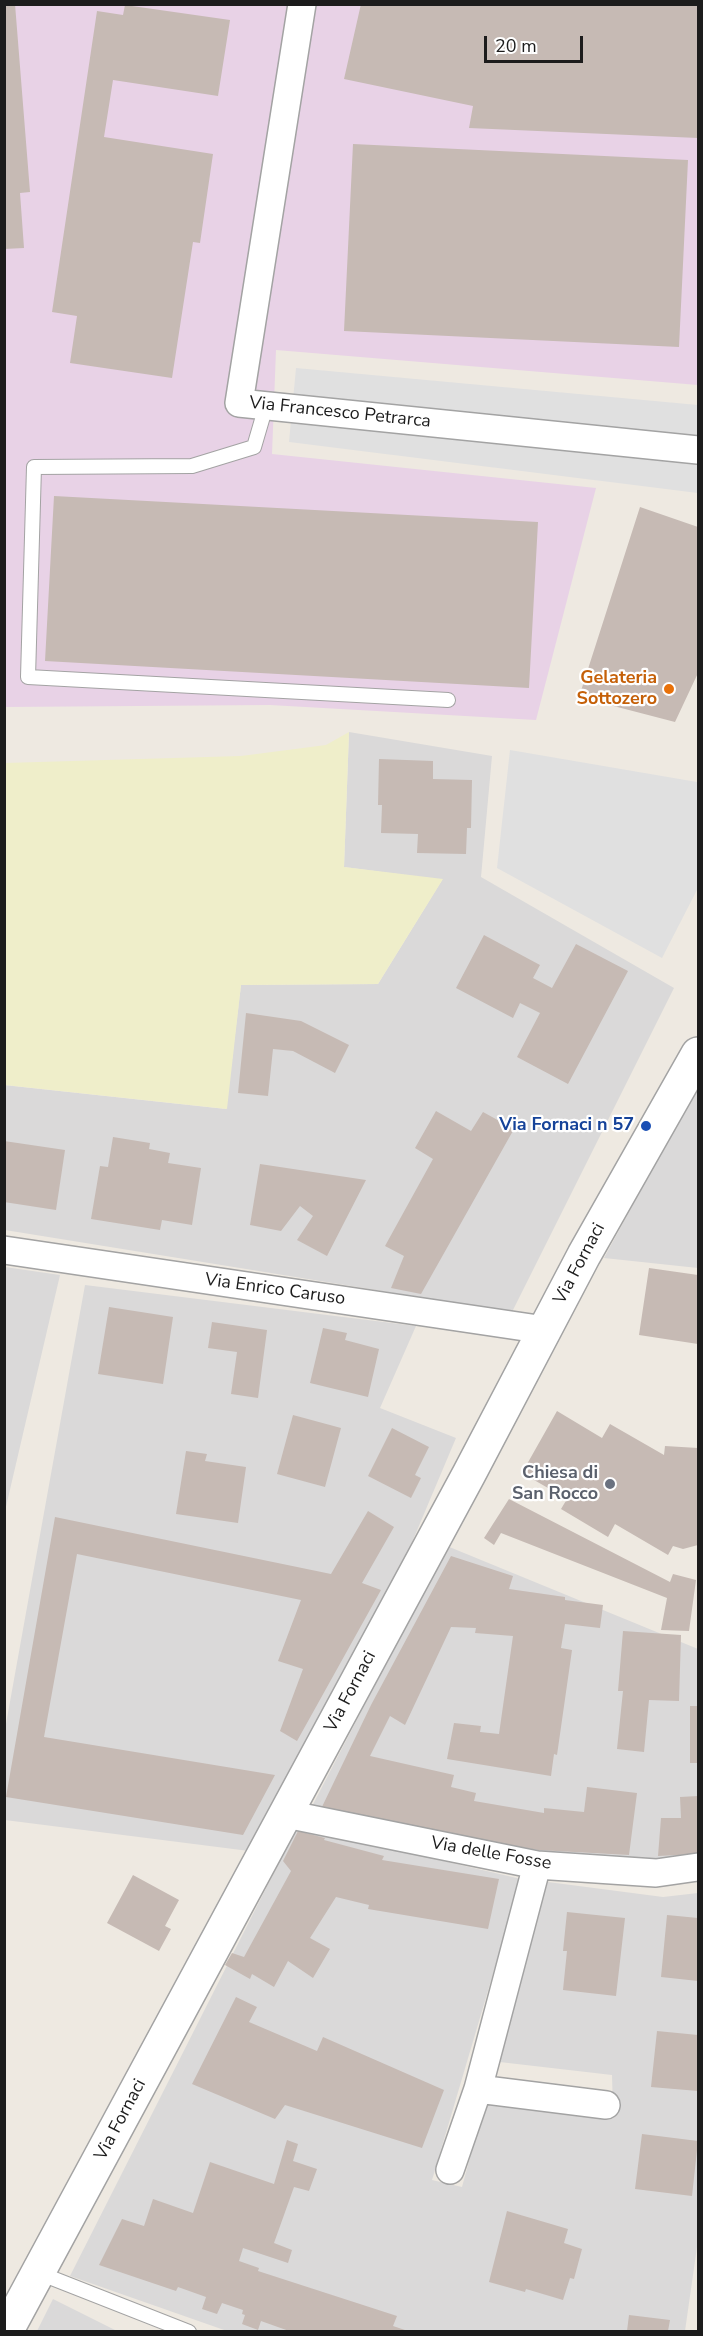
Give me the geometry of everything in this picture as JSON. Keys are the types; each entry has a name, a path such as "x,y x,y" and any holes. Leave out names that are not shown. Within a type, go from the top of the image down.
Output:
{"street":[{"name":"Via Francesco Petrarca","path":"302,4 239,403 699,450"},
{"name":"Via Fornaci","path":"6,2331 470,1474 584,1255 699,1054"},
{"name":"Via Enrico Caruso","path":"4,1250 545,1330"},
{"name":"Via delle Fosse","path":"286,1814 537,1865 656,1873 699,1867"},
{"path":"450,2170 478,2089 537,1865"},
{"path":"478,2089 606,2105"}],"lane":[{"path":"266,406 254,447 192,466 34,467 27,677 448,700"},
{"path":"39,2273 189,2331"}],"shaded area":[{"path":"4,5 698,5 698,385 276,350 272,454 596,488 536,720 270,705 5,707"},
{"path":"296,368 698,405 698,493 289,442"},
{"path":"349,732 492,756 481,877 674,988 512,1312 5,1230 4,1085 226,1109 241,985 378,984 442,880 344,867"},
{"path":"510,750 697,782 698,780 698,888 662,958 497,868"},
{"path":"698,1085 698,1268 604,1258"},
{"path":"4,1267 60,1275 5,1511"},
{"path":"85,1285 416,1326 380,1408 456,1438 391,1592 249,1851 5,1820 4,1735"},
{"path":"447,1546 698,1649 698,1862 530,1854 308,1814"},
{"path":"297,1827 521,1879 432,2180 462,2187 487,2095 613,2111 612,2075 491,2061 548,1882 663,1897 698,1893 698,2240 685,2331 227,2331 70,2276"},
{"path":"53,2299 117,2331 37,2331"}],"green space":[{"path":"349,732 344,867 443,879 378,984 241,985 227,1109 5,1085 5,763 241,756 326,745"}],"building":[{"path":"4,4 15,4 30,192 20,193 24,248 4,249"},
{"path":"361,4 698,4 698,138 469,128 473,106 344,79"},
{"path":"125,5 230,20 218,96 113,80 104,137 213,154 200,243 193,242 172,378 70,363 77,316 52,312 97,11 123,15"},
{"path":"353,144 688,160 679,347 344,331"},
{"path":"54,496 538,522 529,688 45,661"},
{"path":"640,507 698,527 698,673 675,722 579,697"},
{"path":"379,759 433,761 433,779 472,780 471,828 467,828 466,854 417,853 418,834 381,833 382,805 378,805"},
{"path":"484,935 540,965 533,978 552,988 576,944 628,971 568,1084 517,1057 540,1013 520,1003 513,1018 456,988"},
{"path":"246,1013 301,1021 349,1045 335,1073 293,1051 273,1049 268,1096 238,1093"},
{"path":"436,1111 471,1131 483,1112 514,1129 421,1294 391,1288 404,1256 385,1246 433,1159 415,1148"},
{"path":"113,1137 150,1143 149,1149 170,1153 168,1163 201,1168 192,1225 162,1220 160,1230 91,1219 100,1166 108,1167"},
{"path":"4,1141 65,1150 56,1210 4,1202"},
{"path":"260,1164 366,1180 327,1256 297,1240 313,1216 300,1206 281,1231 250,1225"},
{"path":"649,1268 698,1275 698,1344 639,1335"},
{"path":"109,1307 173,1317 163,1384 98,1374"},
{"path":"212,1322 267,1330 258,1398 231,1394 237,1352 208,1348"},
{"path":"323,1328 347,1333 345,1340 379,1349 368,1397 310,1383"},
{"name":"Chiesa di San Rocco","path":"557,1411 602,1438 610,1424 664,1455 665,1446 698,1448 698,1545 683,1549 673,1546 668,1555 615,1524 608,1537 561,1509 567,1499 522,1473"},
{"path":"293,1415 341,1428 325,1487 277,1474"},
{"path":"392,1428 429,1447 415,1475 421,1478 411,1498 368,1476"},
{"path":"186,1451 207,1454 205,1461 246,1467 238,1523 176,1514"},
{"path":"509,1499 670,1582 673,1574 696,1580 689,1631 661,1630 667,1598 501,1533 494,1545 484,1538"},
{"path":"368,1511 394,1527 362,1583 381,1590 297,1741 280,1731 303,1669 278,1661 301,1600 77,1554 44,1737 275,1775 243,1835 6,1797 55,1517 331,1574"},
{"path":"451,1556 513,1576 509,1589 603,1605 600,1628 565,1624 561,1648 572,1650 557,1755 554,1754 551,1776 447,1759 454,1723 481,1726 480,1732 499,1734 513,1636 475,1633 476,1628 451,1627 405,1725 390,1716 370,1756 454,1775 451,1787 476,1793 474,1801 544,1813 544,1808 584,1812 587,1787 637,1793 629,1855 538,1850 320,1811 371,1705"},
{"path":"623,1631 681,1635 679,1701 649,1700 644,1752 617,1749 623,1691 618,1691"},
{"path":"690,1706 698,1706 698,1763 690,1763"},
{"path":"698,1796 698,1854 658,1856 661,1818 681,1818 680,1797"},
{"path":"298,1831 384,1856 382,1860 499,1879 488,1929 368,1909 369,1905 336,1897 310,1938 330,1949 313,1978 288,1961 274,1987 252,1974 250,1979 225,1965 232,1953 244,1957 291,1871 283,1861"},
{"path":"133,1875 179,1900 165,1926 171,1929 159,1951 107,1923"},
{"path":"567,1912 625,1918 616,1996 563,1990 567,1951 563,1951"},
{"path":"667,1915 698,1918 698,1981 661,1977"},
{"path":"236,1997 257,2007 249,2022 317,2051 323,2037 444,2090 422,2148 285,2105 275,2119 192,2084"},
{"path":"657,2031 698,2035 698,2091 651,2087"},
{"path":"642,2134 698,2141 692,2196 635,2189"},
{"path":"287,2140 298,2144 293,2161 317,2169 309,2191 294,2187 274,2243 292,2250 288,2263 243,2248 239,2261 259,2268 258,2271 397,2316 393,2326 408,2331 289,2331 261,2321 258,2330 242,2324 245,2315 242,2314 243,2310 222,2303 217,2314 202,2309 206,2297 178,2287 176,2291 99,2265 122,2219 144,2226 153,2199 193,2213 210,2162 274,2184"},
{"path":"507,2211 568,2229 564,2243 582,2249 574,2279 570,2278 563,2300 526,2289 525,2292 489,2282"},
{"path":"629,2315 670,2320 668,2331 627,2331"}],"place":[{"name":"Gelateria Sottozero","path":"669,689"},
{"name":"Via Fornaci n 57","path":"646,1126"},
{"name":"Chiesa di San Rocco","path":"610,1484"}]}
